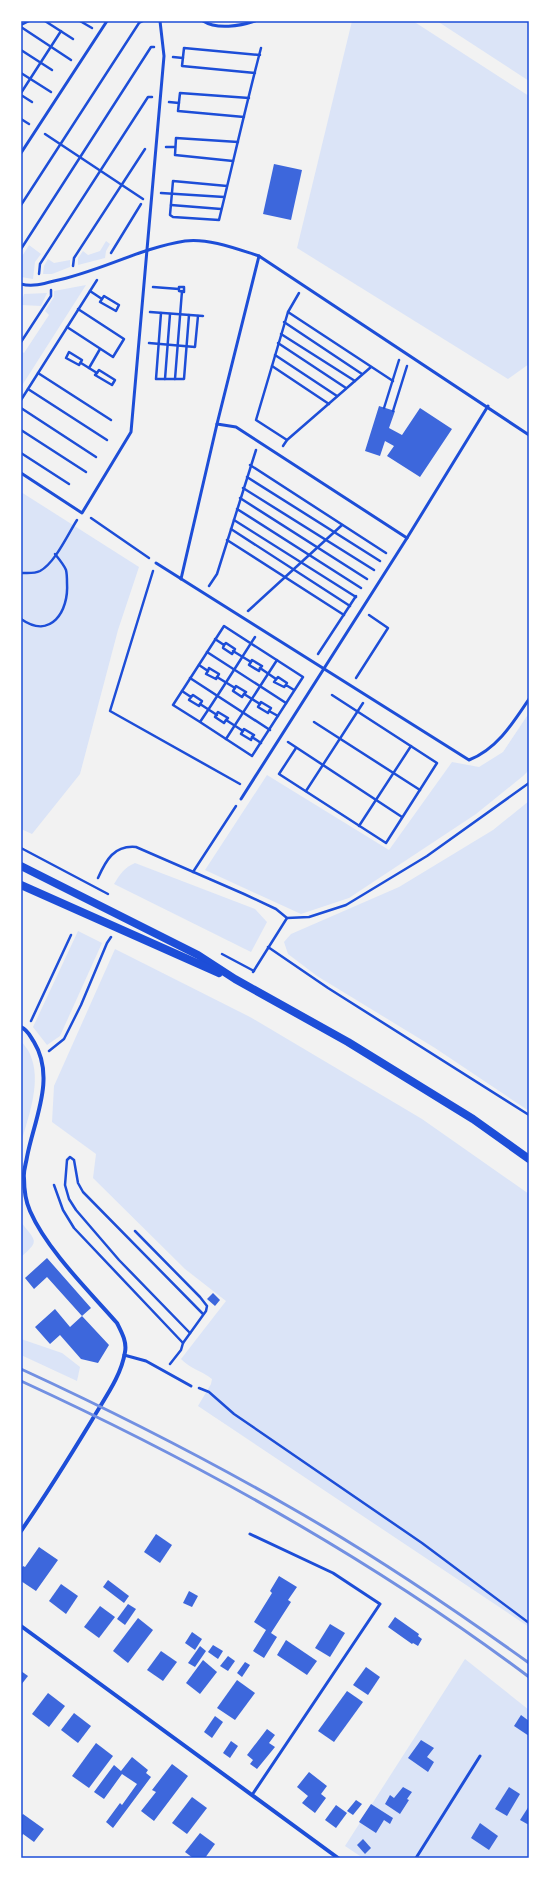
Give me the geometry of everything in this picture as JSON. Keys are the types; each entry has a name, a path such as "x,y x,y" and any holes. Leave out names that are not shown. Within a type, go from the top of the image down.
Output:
{"main road":[{"path":"21,866 198,955 235,979 348,1042 472,1119 529,1159"},
{"path":"21,885 106,921 198,965 235,979"}],"street":[{"path":"21,1027 27,1030 42,1058 44,1086 30,1138 23,1177 29,1210 44,1238 117,1324 124,1337 123,1363 112,1386 56,1479 21,1531"},
{"path":"21,1626 338,1858"}],"lane":[{"path":"21,153 107,21"},
{"path":"21,473 82,513 131,432 143,312 161,96 164,47 160,21"},
{"path":"203,21 223,26 239,25 255,21"},
{"path":"21,284 38,285 73,277 148,250 186,241 221,244 259,256 488,406 529,435"},
{"path":"181,579 217,424 259,256"},
{"path":"240,799 362,610 488,406"},
{"path":"217,424 236,427 407,538"},
{"path":"156,562 204,594 469,760 481,756 509,730 529,699"},
{"path":"124,1355 146,1361 165,1370 191,1386"},
{"path":"250,1534 333,1573 380,1604 252,1795"},
{"path":"416,1858 480,1756"}],"path":[{"path":"29,21 21,26 78,65"},
{"path":"45,21 73,39"},
{"path":"21,205 139,23 142,21"},
{"path":"32,102 21,94 61,31"},
{"path":"21,249 79,156 151,47 164,47"},
{"path":"255,73 182,66 184,48 260,55"},
{"path":"227,186 173,181 170,215 173,217 219,220 261,48"},
{"path":"21,50 52,70"},
{"path":"21,73 58,96"},
{"path":"244,117 178,111 180,93 249,98"},
{"path":"38,285 40,264 100,170 148,97 161,96"},
{"path":"21,119 37,128 151,204"},
{"path":"234,160 175,155 176,138 238,142"},
{"path":"73,277 74,258 147,146 156,143"},
{"path":"152,192 224,198"},
{"path":"112,263 111,251 144,199"},
{"path":"171,205 221,209"},
{"path":"21,400 97,280 93,270"},
{"path":"21,342 51,296 51,282"},
{"path":"145,286 180,290 180,315 175,379"},
{"path":"287,440 256,420 284,322 288,312 304,286"},
{"path":"90,291 102,299"},
{"path":"104,296 120,305 116,311 100,302 102,299 104,296"},
{"path":"67,327 113,357 124,339 78,309"},
{"path":"143,312 203,316"},
{"path":"288,312 393,381"},
{"path":"161,313 156,379 184,379 189,315"},
{"path":"165,379 170,314"},
{"path":"140,342 195,347 198,316"},
{"path":"284,322 363,374"},
{"path":"281,334 355,381"},
{"path":"278,343 346,388"},
{"path":"88,368 100,349"},
{"path":"81,363 79,365 66,358 69,352 82,360 81,363 97,373 96,375 112,385 115,380 99,370 97,373"},
{"path":"384,408 399,358 405,352"},
{"path":"275,355 337,396"},
{"path":"393,411 407,364 412,357"},
{"path":"272,366 329,404"},
{"path":"278,454 287,440 371,367"},
{"path":"38,373 111,420"},
{"path":"28,389 107,440"},
{"path":"21,408 96,457"},
{"path":"21,430 86,472"},
{"path":"204,594 217,574 254,452 260,443"},
{"path":"21,453 69,484"},
{"path":"250,465 394,559"},
{"path":"247,477 380,561"},
{"path":"243,488 374,570"},
{"path":"240,498 368,579"},
{"path":"237,509 361,588"},
{"path":"21,573 34,573 41,570 56,554 82,513 141,552"},
{"path":"234,520 356,597"},
{"path":"241,617 342,525"},
{"path":"231,529 350,606"},
{"path":"227,540 344,615"},
{"path":"312,662 385,553"},
{"path":"21,619 35,626 44,627 52,624 65,605 68,592 66,571 56,554"},
{"path":"156,562 110,711 247,788"},
{"path":"351,686 388,628 362,610"},
{"path":"224,626 251,643 303,677 252,756 173,705 224,626"},
{"path":"200,722 260,629"},
{"path":"215,640 224,645 226,643 235,649 233,651 242,657 251,662 252,660 262,666 260,668 276,679"},
{"path":"224,645 223,648 232,654 233,651"},
{"path":"207,652 286,703"},
{"path":"226,739 277,660"},
{"path":"251,662 249,665 258,671 260,668"},
{"path":"199,665 208,671"},
{"path":"208,671 210,668 219,674 217,677"},
{"path":"208,671 206,674 216,680 217,677"},
{"path":"276,679 278,676 287,682 286,685 294,690"},
{"path":"217,677 235,688 236,686 246,692 244,694 260,704 262,702 271,708 269,711"},
{"path":"190,678 402,817"},
{"path":"276,679 274,682 284,688 286,685"},
{"path":"235,688 233,691 242,697 244,694"},
{"path":"182,692 191,697 193,695 202,701 200,704"},
{"path":"296,748 279,774 386,843 437,763 332,695"},
{"path":"306,791 367,696"},
{"path":"191,697 189,700 199,706 200,704 217,714 218,712 228,718 226,720 243,731"},
{"path":"260,704 258,707 268,713 269,711 278,716"},
{"path":"217,714 215,717 224,723 226,720"},
{"path":"314,722 420,790"},
{"path":"243,731 244,728 254,735 252,737 261,743"},
{"path":"243,731 241,734 250,740 252,737"},
{"path":"359,826 411,746"},
{"path":"98,878 111,854 119,848 129,846 136,847 276,909 287,918 309,917 346,905 427,856 529,783"},
{"path":"193,872 236,806"},
{"path":"254,971 287,918"},
{"path":"27,1030 71,935"},
{"path":"42,1058 64,1039 81,1005 107,943 112,936"},
{"path":"268,947 328,988 529,1115"},
{"path":"190,1333 119,1260 76,1210 69,1199 65,1184 67,1160 70,1156 74,1160 78,1183 83,1192 203,1314"},
{"path":"54,1185 63,1210 74,1228 183,1343"},
{"path":"135,1232 207,1306 183,1343 181,1350 165,1370"},
{"path":"191,1386 209,1392 234,1414 422,1543 529,1623"}],"shaded area":[{"path":"352,21 413,21 529,96 529,364 508,379 297,248"},
{"path":"437,21 529,21 529,81"},
{"path":"106,241 110,244 106,251 105,258 78,265 78,258 83,251 88,255 100,251"},
{"path":"29,245 41,254 35,262 33,279 21,277 21,258"},
{"path":"48,259 54,263 70,260 70,267 52,274 43,274 44,266"},
{"path":"86,285 21,387 21,351 24,353 49,315 45,311 54,297 54,291"},
{"path":"47,293 41,306 21,305 24,294"},
{"path":"21,492 139,567 118,630 80,774 32,834 21,829"},
{"path":"529,713 529,770 476,814 349,898 301,914 205,870 267,775 389,850 452,762 479,767 503,752"},
{"path":"529,801 529,1111 435,1048 317,976 288,954 284,942 291,934 399,887 493,830"},
{"path":"135,863 255,909 267,922 251,952 114,884 123,871"},
{"path":"78,931 102,943 60,1036 47,1045 33,1027"},
{"path":"115,949 250,1017 422,1119 529,1194 529,1627 198,1406 211,1384 212,1379 188,1365 181,1359 226,1301 185,1269 93,1178 96,1154 52,1122 54,1086"},
{"path":"21,1041 30,1054 35,1075 35,1087 31,1110 21,1143"},
{"path":"21,1222 34,1240 31,1247 21,1257"},
{"path":"21,1339 62,1353 80,1367 77,1381 21,1355"},
{"path":"465,1659 529,1710 529,1858 363,1858 345,1846"}],"building":[{"path":"274,164 302,170 291,220 263,214"},
{"path":"379,406 395,411 389,428 402,435 420,408 452,429 420,477 387,456 394,446 385,441 380,456 365,451"},
{"path":"47,1258 91,1308 82,1316 47,1277 34,1289 25,1278"},
{"path":"213,1293 220,1300 215,1306 207,1299"},
{"path":"55,1309 70,1327 82,1316 109,1345 98,1363 81,1359 60,1335 50,1344 35,1327"},
{"path":"156,1534 172,1545 160,1563 144,1552"},
{"path":"39,1547 58,1560 36,1591 21,1581 21,1569 23,1566 25,1567"},
{"path":"279,1576 297,1587 288,1600 291,1602 271,1633 277,1637 264,1658 253,1651 266,1630 254,1622 272,1593 270,1591"},
{"path":"108,1580 129,1596 124,1603 103,1587"},
{"path":"61,1584 78,1596 66,1614 49,1601"},
{"path":"189,1591 198,1596 192,1607 183,1603"},
{"path":"128,1604 136,1609 125,1625 117,1619"},
{"path":"100,1606 115,1617 99,1638 84,1627"},
{"path":"395,1617 419,1634 418,1636 422,1639 418,1646 413,1643 412,1644 388,1627"},
{"path":"138,1618 153,1630 128,1663 113,1651"},
{"path":"330,1624 345,1633 330,1657 315,1648"},
{"path":"192,1632 202,1639 195,1650 185,1643"},
{"path":"286,1640 317,1661 307,1675 277,1655"},
{"path":"213,1645 223,1651 218,1659 208,1652"},
{"path":"200,1646 206,1651 195,1667 188,1663"},
{"path":"161,1651 177,1662 163,1681 147,1670"},
{"path":"228,1656 235,1661 228,1671 220,1666"},
{"path":"203,1660 217,1672 200,1694 186,1683"},
{"path":"245,1662 250,1665 242,1677 237,1673"},
{"path":"366,1667 380,1677 368,1695 353,1685"},
{"path":"21,1671 28,1676 21,1685"},
{"path":"237,1680 255,1693 235,1720 217,1708"},
{"path":"347,1691 363,1702 334,1742 318,1731"},
{"path":"48,1693 65,1706 49,1727 32,1714"},
{"path":"74,1713 91,1726 78,1743 61,1730"},
{"path":"521,1715 529,1721 529,1736 514,1726"},
{"path":"215,1716 223,1722 212,1738 204,1732"},
{"path":"267,1729 275,1735 269,1743 275,1747 257,1769 250,1764 253,1760 247,1755"},
{"path":"421,1740 434,1748 427,1757 434,1762 428,1772 408,1758"},
{"path":"231,1741 238,1746 230,1758 223,1753"},
{"path":"96,1743 113,1756 89,1788 72,1776"},
{"path":"132,1757 148,1770 146,1773 151,1777 113,1828 106,1822 120,1803 122,1805 137,1784 122,1774 104,1799 94,1792 114,1765 121,1771"},
{"path":"172,1764 188,1776 154,1821 141,1811 156,1792 152,1790"},
{"path":"309,1772 327,1786 321,1794 326,1798 315,1813 302,1803 308,1796 297,1787"},
{"path":"403,1787 412,1792 400,1814 385,1804 390,1795 394,1798"},
{"path":"509,1787 520,1794 507,1816 495,1809"},
{"path":"192,1797 207,1808 187,1834 172,1823"},
{"path":"356,1800 362,1804 353,1815 347,1811"},
{"path":"371,1804 393,1818 390,1824 384,1820 376,1833 359,1822"},
{"path":"336,1805 347,1813 336,1828 325,1820"},
{"path":"529,1806 529,1825 520,1820"},
{"path":"23,1814 44,1829 34,1842 23,1834 21,1837 21,1816"},
{"path":"480,1823 498,1836 489,1850 471,1838"},
{"path":"200,1833 215,1844 205,1858 193,1858 185,1852"},
{"path":"363,1839 371,1848 365,1854 357,1845"}],"railway":[{"path":"21,1369 156,1434 288,1506 350,1542 410,1581 529,1663"},
{"path":"21,1381 153,1445 283,1516 408,1592 529,1677"}]}
